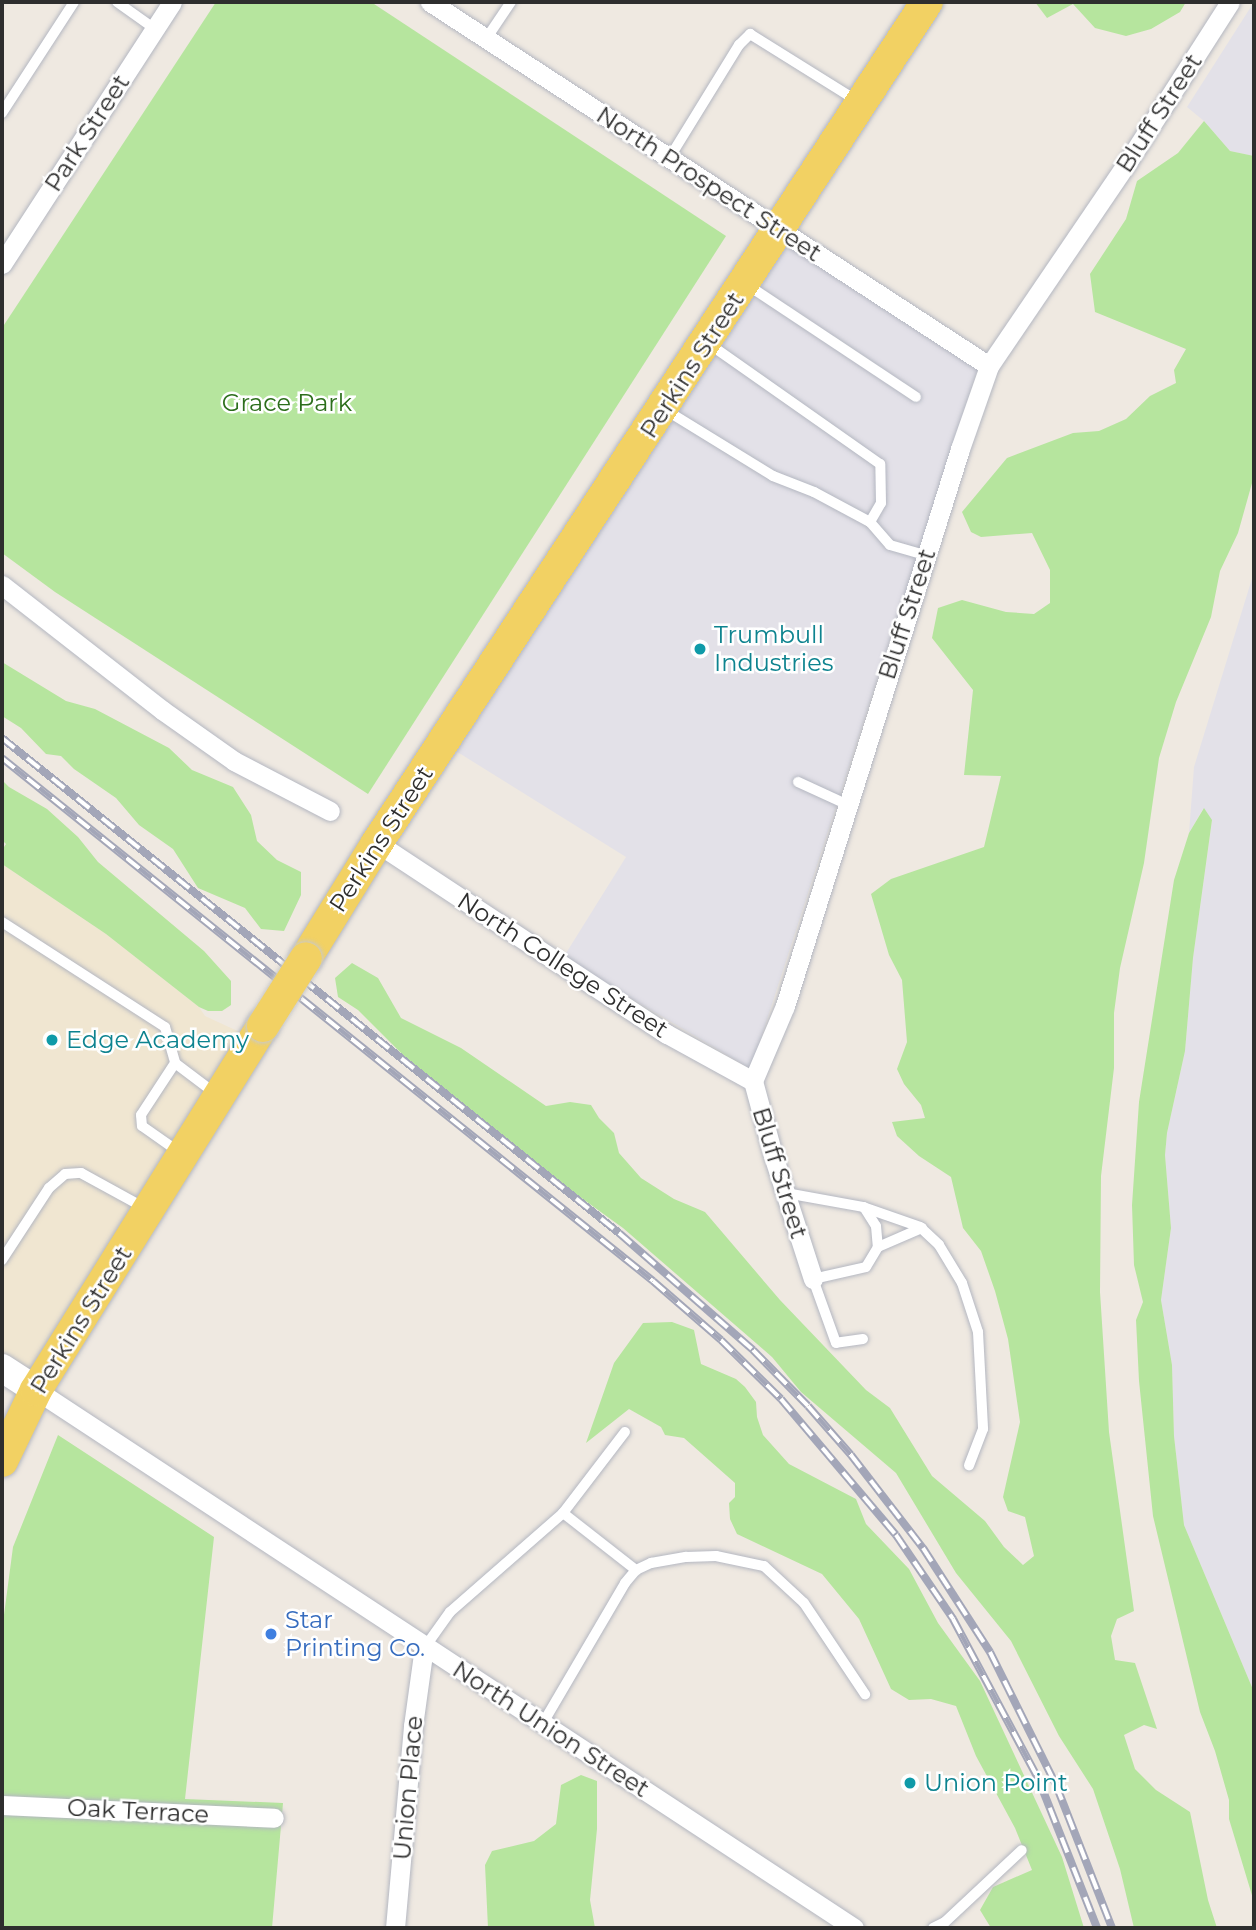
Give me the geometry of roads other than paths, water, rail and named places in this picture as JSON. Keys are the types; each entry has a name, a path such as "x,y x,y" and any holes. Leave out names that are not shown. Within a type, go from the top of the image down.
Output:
{"main road":[{"name":"Perkins Street","path":"2,1461 36,1390 377,844 782,229 928,2"}],"street":[{"name":"Park Street","path":"2,264 172,2"},
{"name":"Bluff Street","path":"813,1279 753,1081 785,1006 926,555 989,366 1120,174 1230,2"},
{"name":"North Prospect Street","path":"433,3 989,366"},
{"path":"2,585 162,710 234,761 330,811"},
{"name":"North College Street","path":"377,844 667,1034 753,1081"},
{"name":"North Union Street","path":"2,1368 855,1928"},
{"name":"Union Place","path":"396,1928 413,1726 424,1647"},
{"name":"Oak Terrace","path":"2,1805 274,1818"}],"lane":[{"path":"2,113 74,2"},
{"path":"117,2 155,29"},
{"path":"486,38 511,2"},
{"path":"670,157 738,45 750,34 862,104"},
{"path":"745,284 916,397"},
{"path":"707,342 880,464 881,503 870,522"},
{"path":"663,409 773,476 814,492 870,522 890,545 926,555"},
{"path":"798,782 848,805"},
{"path":"2,922 165,1027 175,1063 219,1097"},
{"path":"175,1063 141,1115 142,1126 183,1154"},
{"path":"2,1260 50,1188 65,1174 81,1173 148,1210"},
{"path":"785,1193 863,1207 922,1228 939,1245 962,1283 978,1332 983,1429 969,1465"},
{"path":"863,1207 876,1226 878,1247"},
{"path":"863,1339 836,1343 813,1279 866,1267 878,1247 922,1228"},
{"path":"424,1647 450,1612 563,1513 625,1432"},
{"path":"563,1513 636,1570"},
{"path":"542,1723 625,1583 636,1570 651,1563 716,1556 764,1566 804,1603 865,1694"},
{"path":"933,1928 948,1925 1005,1863 1022,1850"}],"railway":[{"path":"2,738 619,1233 753,1350 808,1406 851,1455 923,1548 990,1652 1056,1785 1112,1928"},
{"path":"2,758 653,1281 721,1340 781,1399 896,1535 953,1619 1038,1778 1097,1928"}],"place":[{"name":"Trumbull Industries","path":"700,649"},
{"name":"Edge Academy","path":"52,1040"},
{"name":"Star Printing Co.","path":"271,1634"},
{"name":"Union Point","path":"910,1783"}],"park label":[{"name":"Grace Park","path":"287,403"}]}
